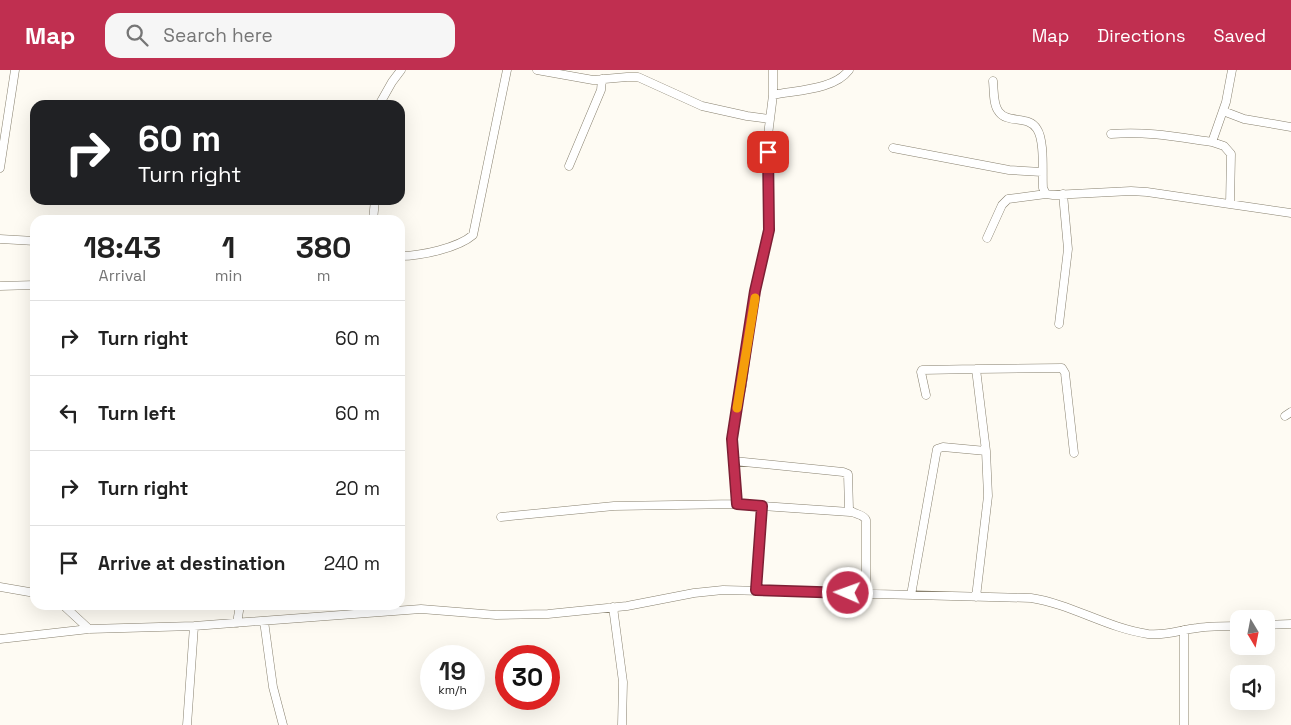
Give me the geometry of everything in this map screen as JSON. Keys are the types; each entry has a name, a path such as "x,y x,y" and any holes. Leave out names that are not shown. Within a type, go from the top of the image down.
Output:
{"street":[{"path":"0,168 15,70"},
{"path":"382,100 401,70"},
{"path":"405,256 419,255 461,243 473,235 507,70"},
{"path":"537,70 580,78 602,79 638,74 702,106 769,119"},
{"path":"737,504 732,439 742,386 755,291 769,230 768,152 769,119 773,95 773,70"},
{"path":"773,95 828,85 844,76 849,70"},
{"path":"1212,142 1223,111 1232,70"},
{"path":"569,166 601,90 602,79"},
{"path":"993,81 996,106 1002,116 1026,121 1033,124 1038,130 1041,143 1043,188 1046,194"},
{"path":"1223,111 1244,119 1291,127"},
{"path":"1111,134 1135,132 1156,134 1212,142 1224,146 1231,154 1230,204"},
{"path":"893,148 1009,170 1042,172"},
{"path":"986,238 1002,205 1008,199 1046,194 1131,191 1291,213"},
{"path":"1059,324 1068,249 1063,194"},
{"path":"0,240 30,241"},
{"path":"0,286 30,285"},
{"path":"926,395 922,370 1062,368 1065,373 1074,453"},
{"path":"976,369 986,451 988,496 976,597"},
{"path":"911,595 938,449 943,447 986,451"},
{"path":"734,461 846,473 849,477 848,506 850,512"},
{"path":"501,517 614,506 737,504 850,512 863,516 866,520 866,594"},
{"path":"756,590 762,506"},
{"path":"0,587 30,592"},
{"path":"405,609 522,616 613,607 694,593 723,590 756,590 1031,598 1048,600 1120,627 1162,635 1200,627 1230,626"},
{"path":"613,607 623,682 622,725"},
{"path":"68,610 89,629"},
{"path":"237,623 239,610"},
{"path":"0,638 89,629 194,626 264,621 353,610"},
{"path":"264,621 273,687 283,725"},
{"path":"1275,625 1291,624"},
{"path":"187,725 194,626"},
{"path":"1184,630 1184,725"}],"slow traffic":[{"path":"737,408 755,298"}],"route":[{"path":"768,152 769,230 755,291 742,386 732,439 737,504 762,506 756,590 848,593"}]}
